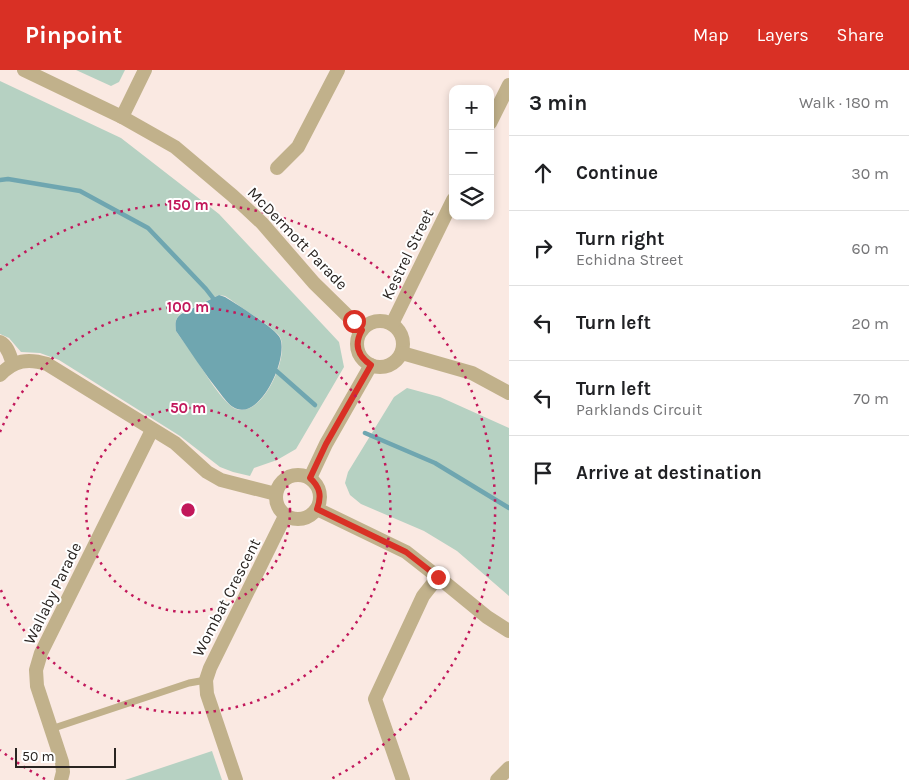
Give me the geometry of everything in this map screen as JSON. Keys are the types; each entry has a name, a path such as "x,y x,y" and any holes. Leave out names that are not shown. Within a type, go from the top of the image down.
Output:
{"street":[{"name":"McDermott Parade","path":"24,70 122,117 175,147 262,223 314,283 362,330"},
{"path":"122,117 145,70"},
{"path":"277,168 298,147 338,70"},
{"path":"494,115 509,84"},
{"name":"Kestrel Street","path":"392,324 449,208"},
{"path":"380,321 392,324 397,328 403,340 402,353 394,362 388,365 376,367 371,365 362,358 359,352 358,340 362,330 373,322 380,321"},
{"path":"0,342 7,348 13,364"},
{"path":"402,353 472,373 509,393"},
{"path":"0,375 13,364 24,361 36,361 47,364 175,443 208,472 221,480 276,494"},
{"path":"310,478 326,444 371,365"},
{"name":"Wallaby Parade","path":"61,780 63,772 62,762 37,686 36,670 41,653 152,430"},
{"path":"296,475 303,476 310,478 319,489 320,502 317,509 306,518 292,519 285,516 277,506 276,494 282,481 296,475"},
{"path":"317,509 406,552 487,617 509,631"},
{"name":"Wombat Crescent","path":"236,780 207,694 206,680 210,668 285,516"},
{"path":"403,780 375,699 423,596 438,577"},
{"path":"497,780 509,768"}],"lane":[{"path":"51,730 189,683 206,680"}],"green space":[{"path":"76,70 125,70 119,82 111,86"},
{"path":"0,81 121,138 219,214 339,342 344,367 296,449 277,460 254,468 250,476 220,467 180,436 59,360 40,353 21,352 9,338 0,334","holes":["219,295 225,296 277,333 282,346 281,358 272,384 264,396 255,405 246,410 236,409 225,400 176,331 176,321 181,313"]},
{"path":"407,388 440,397 509,428 509,596 457,551 424,531 361,504 350,495 345,483 348,472 394,397"},
{"path":"212,751 222,780 125,780"}],"water":[{"path":"219,295 255,316 271,329 280,338 282,347 276,373 270,386 262,398 253,406 243,410 233,407 226,401 176,331 176,321 181,314"}],"waterway":[{"path":"0,180 8,179 80,191 148,228 216,302"},
{"path":"273,368 315,405"},
{"path":"365,433 435,463 509,508"}],"route":[{"path":"354,321 362,330 358,340 359,352 362,358 371,365 326,444 310,478 319,489 320,502 317,509 406,552 438,577"}]}
